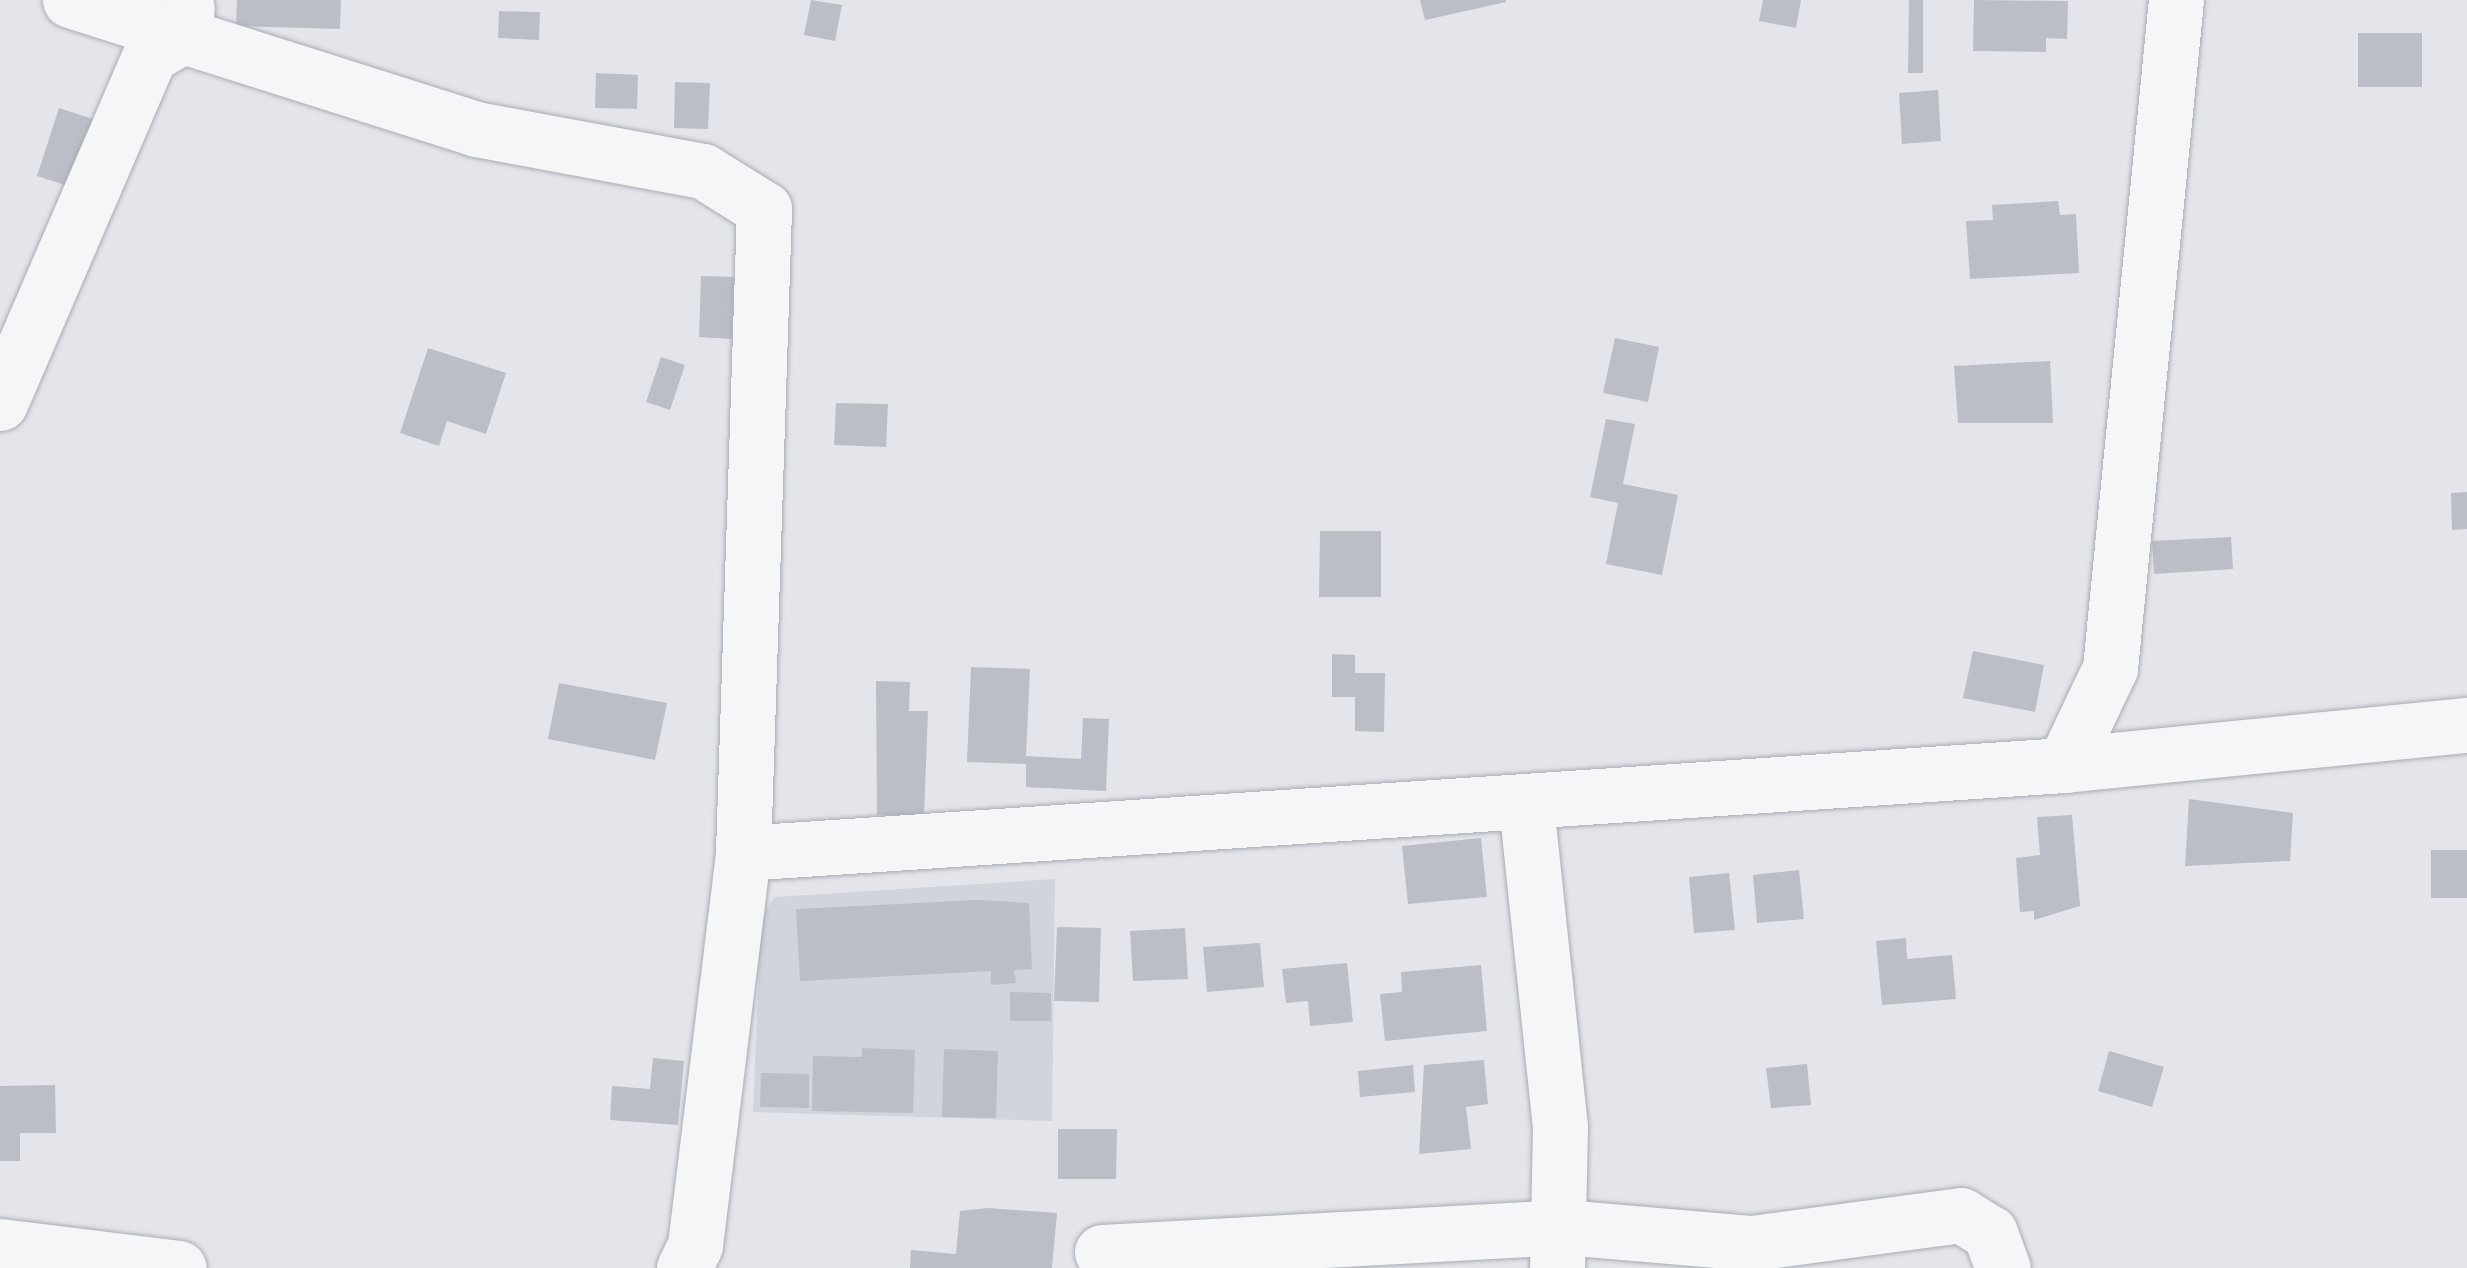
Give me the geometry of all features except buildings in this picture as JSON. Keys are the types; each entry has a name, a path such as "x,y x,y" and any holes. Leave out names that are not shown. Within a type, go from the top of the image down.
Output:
{"street":[{"path":"70,0 186,17 476,129 703,171 764,209 743,853 695,1245 684,1268"},
{"path":"2064,765 2110,668 2176,0"},
{"path":"0,403 150,55 186,17"},
{"path":"743,853 1526,804 2064,765 2467,725"},
{"path":"1526,804 1560,1248"},
{"path":"1102,1252 1752,1243 1960,1214 1990,1233 2002,1268"},
{"path":"0,1246 179,1268"}],"shaded area":[{"path":"1055,879 1052,1121 753,1112 761,917 775,897"}]}
